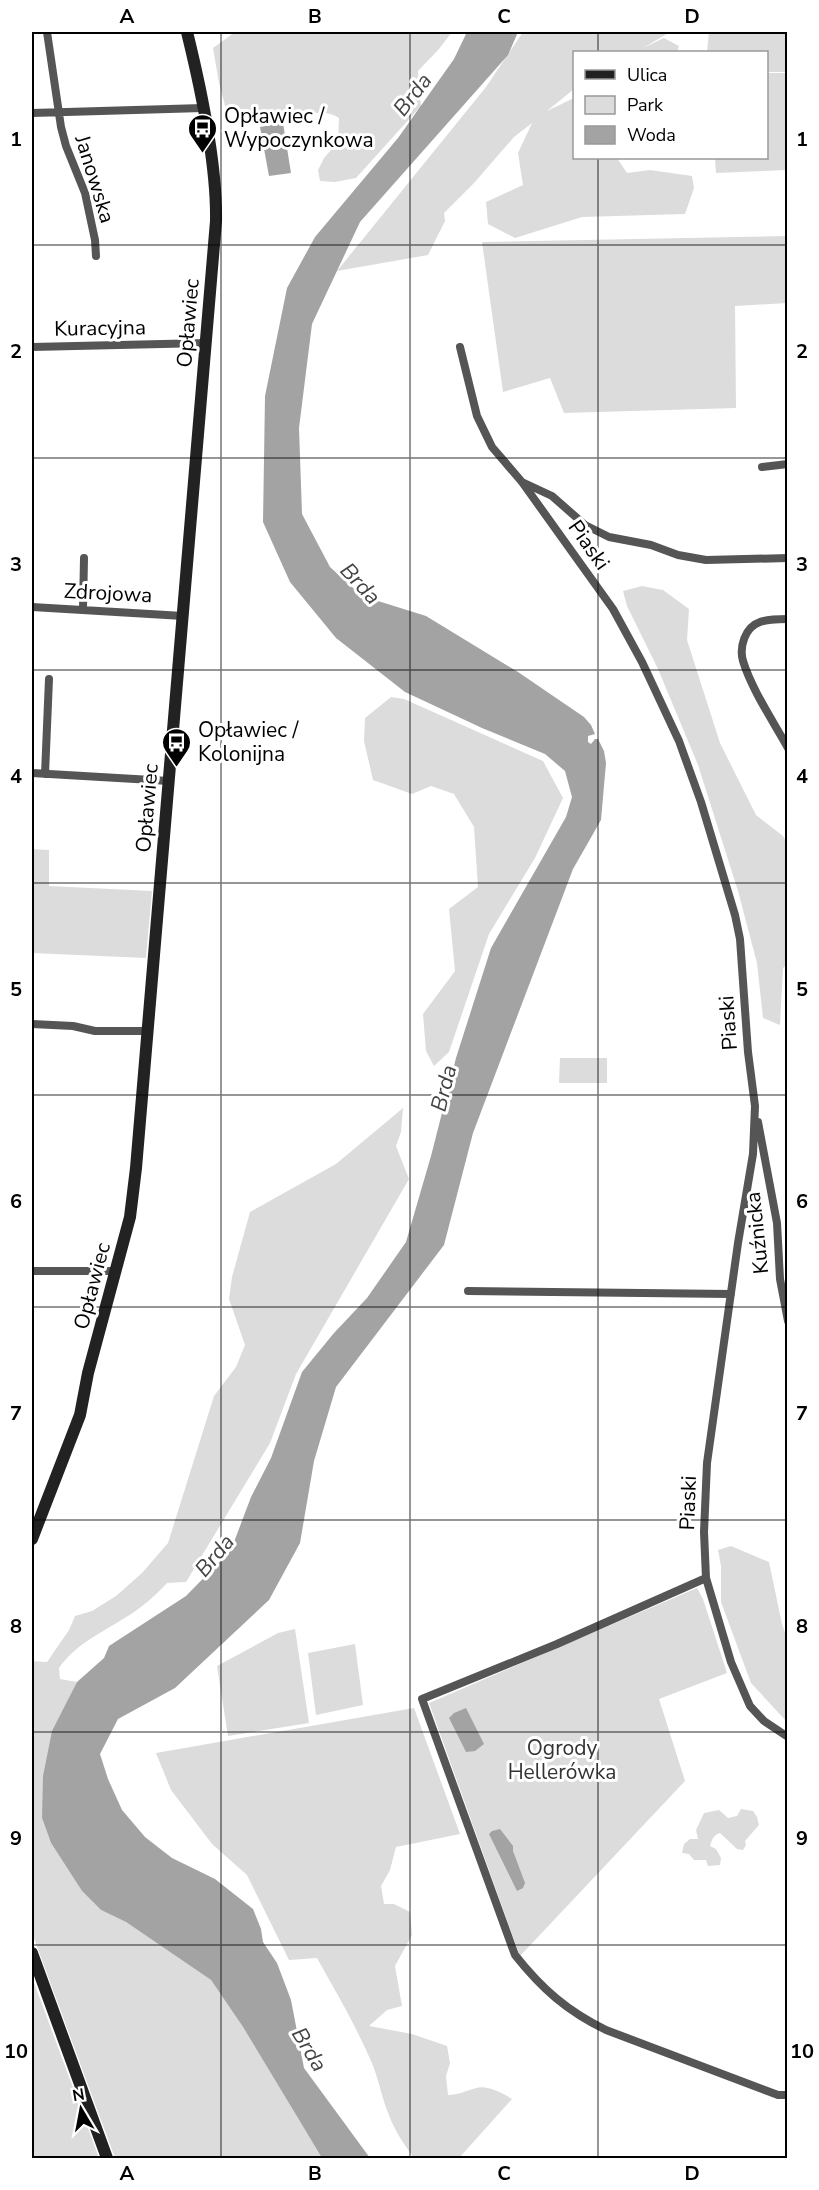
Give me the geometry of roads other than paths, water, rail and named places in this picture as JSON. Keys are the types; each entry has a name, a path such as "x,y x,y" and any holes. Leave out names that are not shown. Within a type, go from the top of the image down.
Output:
{"street":[{"name":"Janowska","path":"47,32 66,146 85,194 95,240 96,256"},
{"name":"Opławiec","path":"32,1539 80,1414 88,1373 130,1217 136,1168 216,207 213,170 203,108 187,32"},
{"path":"32,113 203,108"},
{"name":"Kuracyjna","path":"32,347 206,343"},
{"name":"Piaski","path":"460,347 477,416 492,447 522,482 613,609 642,662 679,741 702,802 738,931 755,1106 752,1162 707,1463 704,1532 706,1578 731,1662 750,1706 760,1717 788,1737"},
{"path":"762,467 788,464"},
{"path":"522,482 552,496 585,525 609,537 651,545 678,555 706,560 788,558"},
{"path":"83,609 84,558"},
{"name":"Zdrojowa","path":"32,607 183,616"},
{"path":"788,619 759,622 744,637 742,650 743,660 754,685 788,748"},
{"path":"45,774 49,679"},
{"path":"32,773 169,781"},
{"path":"32,1024 73,1026 95,1031 147,1031"},
{"name":"Kuźnicka","path":"755,1106 777,1223 780,1279 788,1321"},
{"path":"32,1271 116,1271"},
{"path":"468,1291 731,1294"},
{"path":"706,1578 557,1644 422,1700 515,1955 537,1982 579,2017 606,2030 778,2095 788,2095"},
{"path":"32,1953 107,2158"}],"water":[{"path":"467,32 518,32 508,55 360,222 312,324 299,428 302,514 330,567 362,596 426,616 518,672 584,717 595,734 588,736 588,742 591,744 598,739 604,751 606,763 601,820 573,869 473,1133 444,1245 336,1387 314,1461 300,1543 269,1600 175,1688 118,1719 100,1754 122,1810 145,1837 172,1858 215,1879 253,1909 261,1929 263,1942 277,1963 291,2000 304,2068 370,2158 322,2158 243,2027 211,1980 126,1922 101,1910 82,1891 51,1843 42,1818 43,1776 52,1731 77,1682 104,1658 109,1646 186,1596 231,1550 251,1497 271,1458 302,1372 367,1298 406,1242 456,1058 491,948 566,817 572,797 565,771 545,754 405,692 336,638 290,582 263,522 265,396 287,288 315,237 398,138 454,59"},
{"path":"283,123 291,173 269,176 260,127"},
{"path":"466,1708 484,1744 475,1751 466,1752 449,1718"},
{"path":"500,1829 513,1846 525,1883 523,1888 517,1891 489,1834"}],"place":[{"name":"Opławiec / Wypoczynkowa","path":"203,154"},
{"name":"Opławiec / Kolonijna","path":"177,768"}],"water label":[{"name":"Brda","path":"412,94"},
{"name":"Brda","path":"361,583"},
{"name":"Brda","path":"443,1088"},
{"name":"Brda","path":"214,1555"},
{"name":"Brda","path":"310,2049"}],"park label":[{"name":"Ogrody Hellerówka","path":"562,1760"}]}
